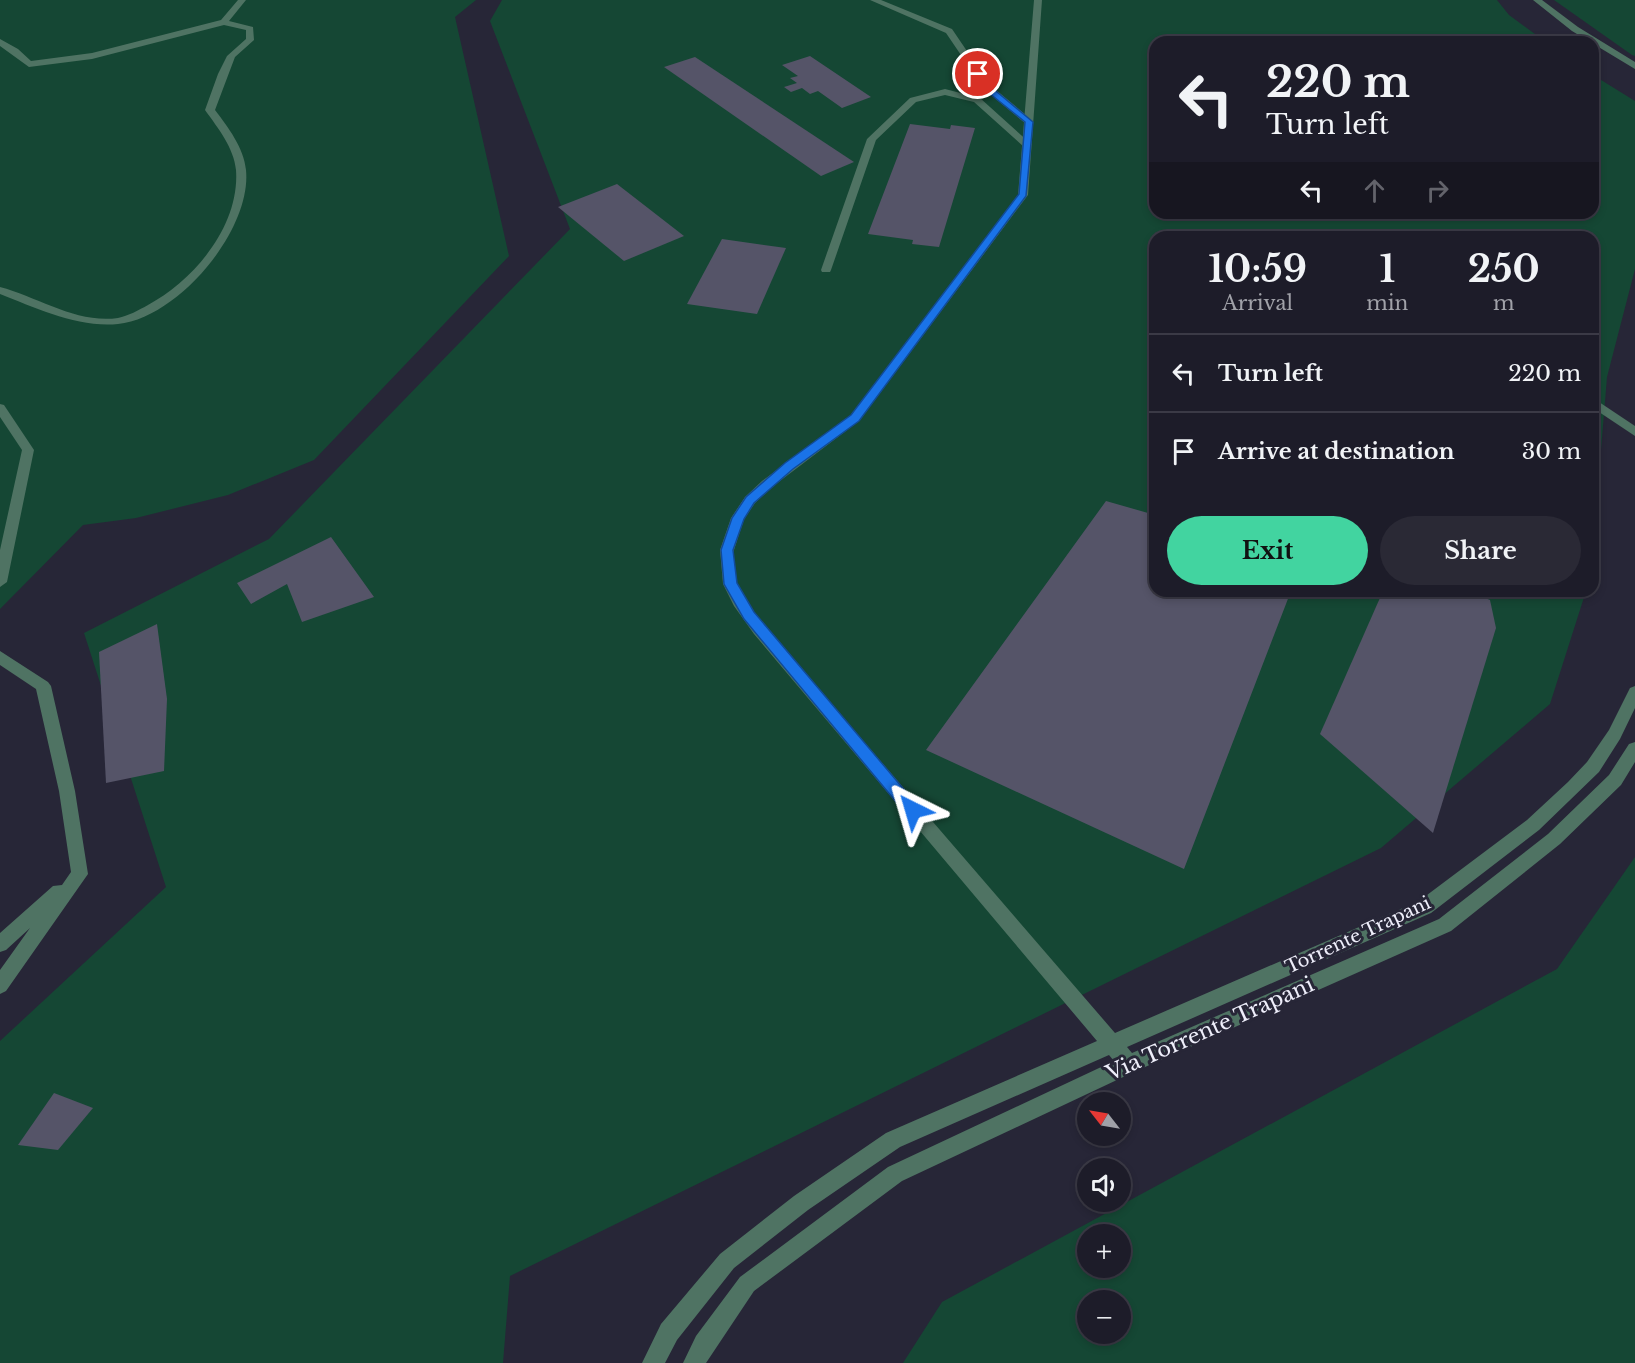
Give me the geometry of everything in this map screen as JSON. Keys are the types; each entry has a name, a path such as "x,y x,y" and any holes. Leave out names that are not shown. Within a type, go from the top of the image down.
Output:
{"street":[{"path":"225,22 242,0"},
{"path":"874,0 949,31 987,87 1029,122"},
{"path":"1038,0 1023,195 855,418 789,466 750,500 738,518 734,529 727,550 727,568 730,584 739,602 759,630 1129,1064"},
{"path":"1533,3 1574,36"},
{"path":"1533,3 1586,36"},
{"path":"0,42 15,51 29,64 92,56 225,22 250,29 250,40 231,56 222,74 210,110 226,130 241,170 239,205 213,252 196,275 158,305 121,321 81,318 0,290"},
{"path":"1599,44 1635,66"},
{"path":"1599,54 1635,76"},
{"path":"826,270 872,139 913,100 945,93 977,100 1027,145"},
{"path":"1599,406 1635,432"},
{"path":"0,408 28,450 0,582"},
{"path":"0,657 43,686 67,791 80,874 0,985"},
{"name":"Torrente Trapani","path":"653,1363 669,1332 727,1261 801,1203 893,1140 1425,907 1533,825 1593,767 1615,734 1635,692"},
{"name":"Via Torrente Trapani","path":"694,1363 704,1344 747,1284 895,1174 1129,1064 1445,925 1554,839 1615,780 1635,749"},
{"path":"0,944 80,874"}],"green space":[{"path":"0,0 476,0 455,17 509,256 314,460 228,495 136,518 83,525 0,609"},
{"path":"502,0 1497,0 1509,15 1538,36 1149,36 1149,219 1599,219 1599,79 1635,101 1635,269 1607,377 1599,474 1599,231 1149,231 1149,597 1584,597 1550,704 1381,848 510,1276 503,1363 0,1363 0,1041 166,887 84,633 269,539 570,229 490,21"},
{"path":"1554,0 1635,0 1635,56 1632,55"},
{"path":"1635,857 1635,1363 903,1363 942,1302 1077,1229 1077,1278 1131,1278 1131,1224 1086,1224 1108,1212 1131,1212 1131,1200 1557,969"}],"building":[{"path":"810,56 871,97 842,108 818,91 810,94 802,88 791,92 784,87 797,83 790,78 798,76 782,65"},
{"path":"695,57 854,162 821,176 664,67"},
{"path":"910,124 950,129 951,125 975,128 939,247 912,244 913,240 868,234"},
{"path":"617,184 684,236 624,261 558,207"},
{"path":"722,239 786,248 757,314 687,304"},
{"path":"1106,501 1149,513 1149,597 1289,597 1184,869 926,750"},
{"path":"331,537 374,597 302,622 287,584 251,604 237,583"},
{"path":"1380,597 1483,597 1490,600 1496,628 1433,833 1320,734"},
{"path":"157,624 167,699 164,771 106,783 99,652"},
{"path":"54,1093 93,1108 58,1150 18,1145"}],"route":[{"path":"913,810 759,630 739,602 730,584 727,550 738,518 750,500 789,466 841,431 855,418 1023,195 1026,182 1029,122 987,87 978,74"}]}
